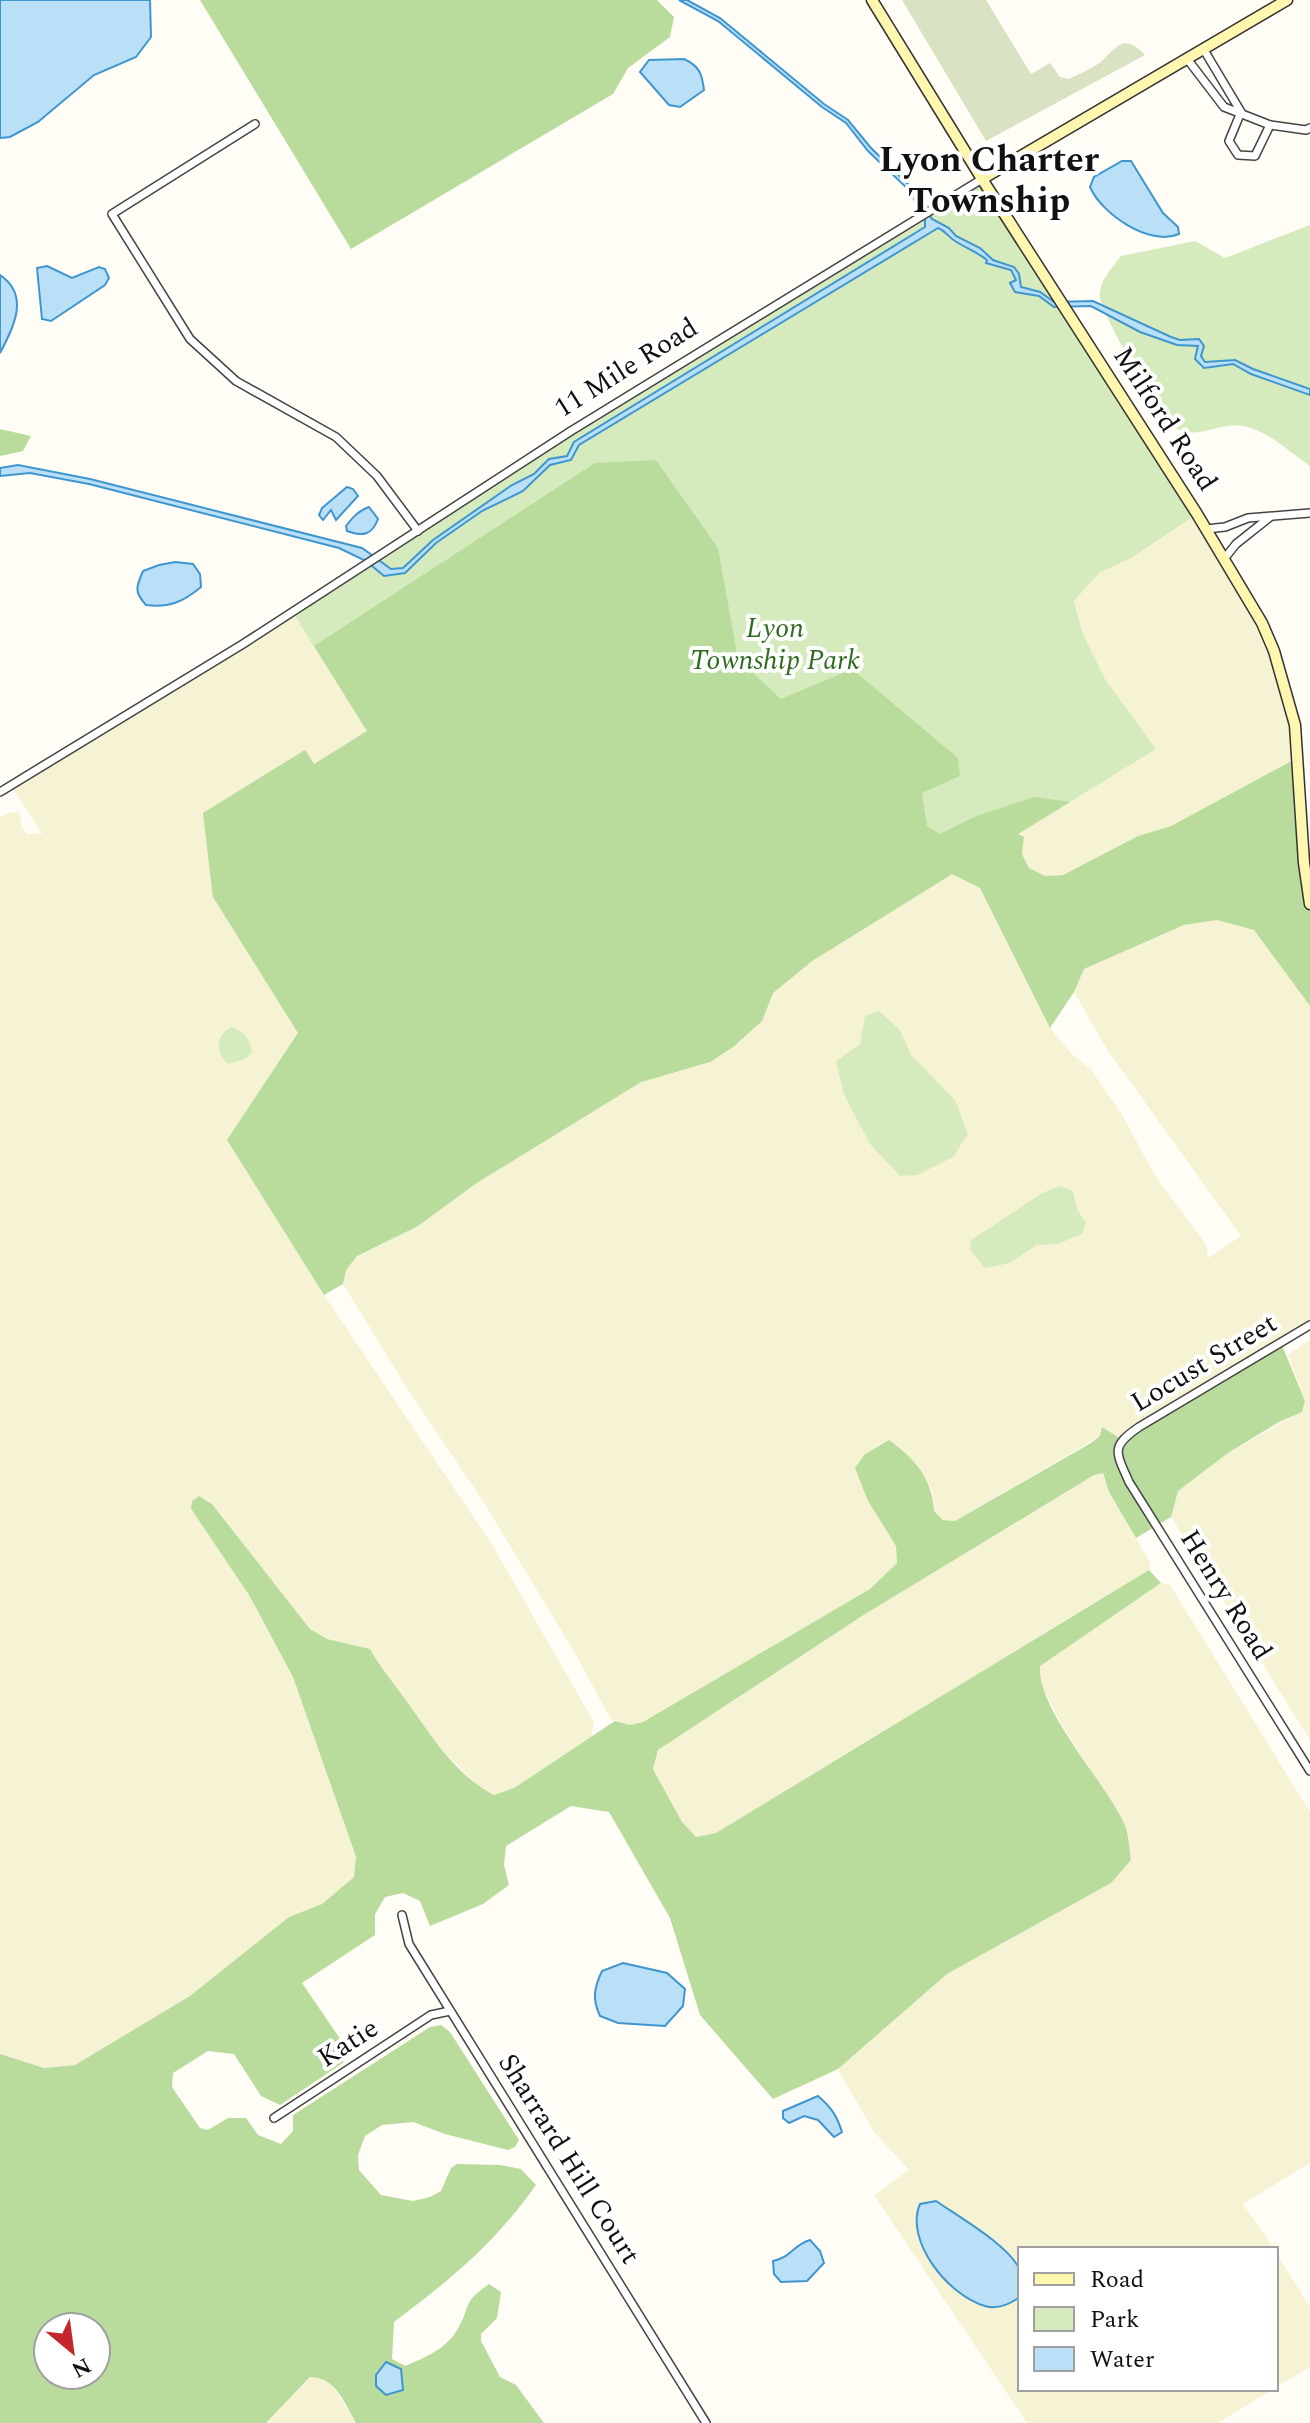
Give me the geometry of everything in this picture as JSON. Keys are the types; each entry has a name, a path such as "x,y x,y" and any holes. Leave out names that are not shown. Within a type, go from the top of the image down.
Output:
{"street":[{"name":"Milford Road","path":"872,0 982,179 1206,529 1262,623 1274,651 1295,725 1304,863 1310,904"},
{"name":"11 Mile Road","path":"0,792 383,554 580,425 982,179 1287,0"},
{"path":"1204,50 1241,112"},
{"path":"1188,60 1224,107 1270,125 1310,128"},
{"path":"1241,112 1229,141 1238,155 1255,156 1270,125"},
{"path":"255,124 112,214 190,339 236,381 336,437 377,476 418,531"},
{"path":"1206,529 1225,527 1248,518 1310,513"},
{"path":"1224,559 1236,544 1272,516"},
{"name":"Locust Street","path":"1121,1439 1310,1325"},
{"name":"Henry Road","path":"1121,1439 1118,1455 1129,1482 1310,1771"},
{"name":"Sharrard Hill Court","path":"402,1915 409,1944 706,2423"},
{"name":"Katie","path":"274,2118 431,2015 450,2011"}],"shaded area":[{"path":"1197,514 1274,651 1297,758 1171,826 1138,836 1063,875 1045,876 1029,868 1018,834 1155,749 1105,679 1083,634 1074,601 1099,573 1133,557"},
{"path":"293,613 368,731 313,764 305,751 213,897 299,1033 227,1140 324,1295 491,1543 594,1722 591,1737 514,1788 494,1795 480,1788 445,1753 377,1665 370,1649 327,1639 310,1629 212,1504 199,1496 191,1510 249,1595 293,1677 356,1858 354,1878 322,1904 289,1917 190,1996 118,2041 75,2065 44,2068 0,2054 0,817 19,812 27,834 42,834 11,785"},
{"path":"953,874 980,888 1050,1028 1072,1054 1091,1070 1121,1113 1157,1179 1206,1244 1208,1258 1241,1236 1108,1051 1074,992 1084,969 1184,925 1217,920 1254,930 1310,1006 1310,1325 1121,1439 1100,1436 955,1521 943,1520 934,1511 933,1493 918,1466 903,1450 889,1440 879,1445 865,1454 868,1501 896,1546 897,1563 870,1589 643,1722 630,1725 615,1721 610,1718 576,1655 483,1501 412,1396 343,1284 346,1270 357,1256 418,1226 475,1184 641,1082 710,1062 733,1047 762,1021 773,993 812,961"},
{"path":"1310,1340 1310,1740 1171,1517 1177,1491 1228,1453 1302,1411 1305,1401 1288,1355"},
{"path":"1102,1472 1109,1492 1151,1564 1149,1570 716,1833 696,1837 682,1822 653,1769 658,1750 862,1616"},
{"path":"1161,1583 1170,1585 1310,1812 1310,2163 1243,2204 1273,2247 1018,2247 1018,2391 1270,2391 1218,2423 1027,2423 874,2195 909,2170 874,2132 838,2069 947,1974 1111,1883 1125,1825 1061,1723 1038,1680 1040,1665"},
{"path":"1278,2256 1310,2307 1310,2367 1278,2386"},
{"path":"311,2377 323,2377 332,2384 356,2423 266,2423"}],"green space":[{"path":"200,0 657,0 674,17 670,37 628,68 613,94 351,249"},
{"path":"902,0 986,0 1031,74 1050,63 1060,77 1069,79 1095,66 1113,50 1127,43 1145,55 986,141"},
{"name":"Lyon Township Park","path":"982,179 1197,514 1133,557 1099,573 1074,601 1083,634 1105,679 1156,749 812,961 773,993 762,1021 733,1047 710,1062 641,1082 475,1184 418,1226 357,1256 346,1270 343,1284 227,1140 298,1033 213,897 203,813 305,750 314,764 367,731 293,613 651,381"},
{"path":"1310,225 1310,466 1270,437 1243,426 1226,426 1202,432 1177,429 1147,389 1103,309 1100,292 1106,276 1121,256 1195,241 1225,258"},
{"path":"0,429 31,436 23,451 0,456"},
{"name":"Lyon Township Park","path":"656,460 718,548 738,659 781,699 852,669 958,758 960,776 922,793 927,826 940,834 974,817 1034,797 1070,802 1018,834 1024,837 1022,854 1029,868 1045,876 1063,875 1138,836 1171,826 1297,758 1310,903 1310,1006 1254,930 1217,920 1184,925 1084,969 1074,992 1050,1028 980,888 952,874 812,961 773,993 762,1021 733,1047 710,1062 641,1082 475,1184 418,1226 357,1256 346,1270 343,1284 324,1295 227,1140 298,1033 213,897 203,813 305,750 314,764 367,731 314,646 595,463"},
{"path":"879,1011 900,1030 911,1055 955,1100 968,1134 953,1157 917,1175 900,1176 870,1144 844,1095 836,1061 860,1044 865,1016"},
{"path":"232,1027 246,1037 252,1053 245,1059 228,1064 219,1044 222,1034"},
{"path":"1061,1186 1073,1191 1077,1209 1086,1223 1082,1234 1058,1244 1037,1245 1010,1263 985,1268 970,1250 971,1240 1042,1193"},
{"path":"1281,1343 1305,1401 1302,1412 1228,1453 1178,1491 1171,1517 1136,1538 1109,1492 1103,1473 1094,1475 862,1616 658,1750 653,1769 682,1822 696,1837 716,1833 1149,1570 1161,1583 1040,1666 1042,1683 1060,1723 1124,1823 1131,1860 1111,1883 947,1974 838,2069 773,2099 700,2015 670,1918 609,1812 571,1806 506,1846 504,1865 509,1885 483,1904 430,1926 420,1901 403,1893 385,1897 375,1914 375,1935 302,1983 349,2052 343,2063 280,2105 261,2096 234,2054 208,2051 173,2073 172,2087 200,2128 208,2130 228,2118 246,2118 258,2135 281,2144 293,2131 293,2115 430,2027 441,2025 450,2032 519,2140 515,2147 508,2150 445,2134 413,2122 382,2125 365,2136 358,2155 359,2170 381,2195 413,2201 441,2191 451,2168 457,2164 521,2169 536,2185 471,2260 394,2322 392,2359 405,2366 441,2348 457,2330 470,2301 489,2284 501,2292 497,2318 481,2334 481,2341 500,2377 516,2385 544,2423 356,2423 333,2387 319,2378 310,2377 266,2423 0,2423 0,2054 44,2068 75,2065 190,1996 289,1917 322,1904 354,1877 356,1857 293,1677 249,1595 191,1509 192,1501 199,1496 212,1504 310,1629 327,1639 370,1649 454,1764 494,1795 514,1788 615,1721 630,1725 643,1722 870,1589 897,1563 896,1546 868,1501 855,1468 865,1454 889,1440 906,1454 926,1479 934,1511 943,1520 955,1521 1091,1443 1100,1436 1102,1427 1121,1439"}],"water":[{"path":"0,0 150,0 151,37 136,57 94,75 38,122 10,137 0,138"},
{"path":"679,0 687,0 720,18 824,104 848,120 871,148 912,188 932,219 980,248 993,260 1014,267 1019,274 1021,287 1040,292 1054,302 1093,301 1171,337 1199,339 1204,346 1201,356 1205,362 1235,360 1310,389 1310,395 1251,374 1233,364 1204,368 1195,359 1198,346 1177,345 1140,332 1091,306 1054,307 1039,296 1015,292 1010,283 1016,280 1011,270 986,263 983,257 938,228 579,445 571,460 550,465 523,491 482,511 436,543 405,573 384,576 366,561 339,548 89,484 30,473 0,476 0,468 18,465 90,479 362,548 391,569 403,568 433,540 512,485 534,474 549,459 567,456 574,442 925,227 925,220 909,190 868,151 846,123 822,107 718,21"},
{"path":"684,59 699,71 704,90 680,107 669,105 640,72 649,60"},
{"path":"1122,161 1131,161 1163,213 1178,227 1179,234 1167,237 1141,232 1115,217 1096,197 1090,187 1094,177"},
{"path":"47,266 72,278 99,267 105,269 109,278 105,285 51,321 42,319 37,268"},
{"path":"0,275 15,292 17,302 14,322 0,353"},
{"path":"347,487 358,496 336,520 331,510 323,520 319,515 322,508"},
{"path":"369,507 378,519 373,528 362,534 347,531 346,526 353,517"},
{"path":"175,562 193,564 200,574 201,587 175,603 146,605 137,589 143,571"},
{"path":"623,1963 667,1973 685,1989 683,2006 665,2026 618,2023 600,2016 595,1999 599,1977 602,1971"},
{"path":"818,2096 833,2112 840,2126 842,2132 834,2137 818,2120 804,2116 789,2123 783,2118 783,2111"},
{"path":"936,2201 1006,2252 1018,2267 1018,2298 1004,2306 985,2306 957,2291 944,2279 924,2250 918,2234 920,2204"},
{"path":"810,2240 820,2251 824,2263 807,2281 781,2282 774,2274 773,2261"},
{"path":"386,2362 401,2369 403,2390 386,2395 376,2386 376,2375"}],"district":[{"name":"Lyon Charter Township","path":"989,180"}]}
